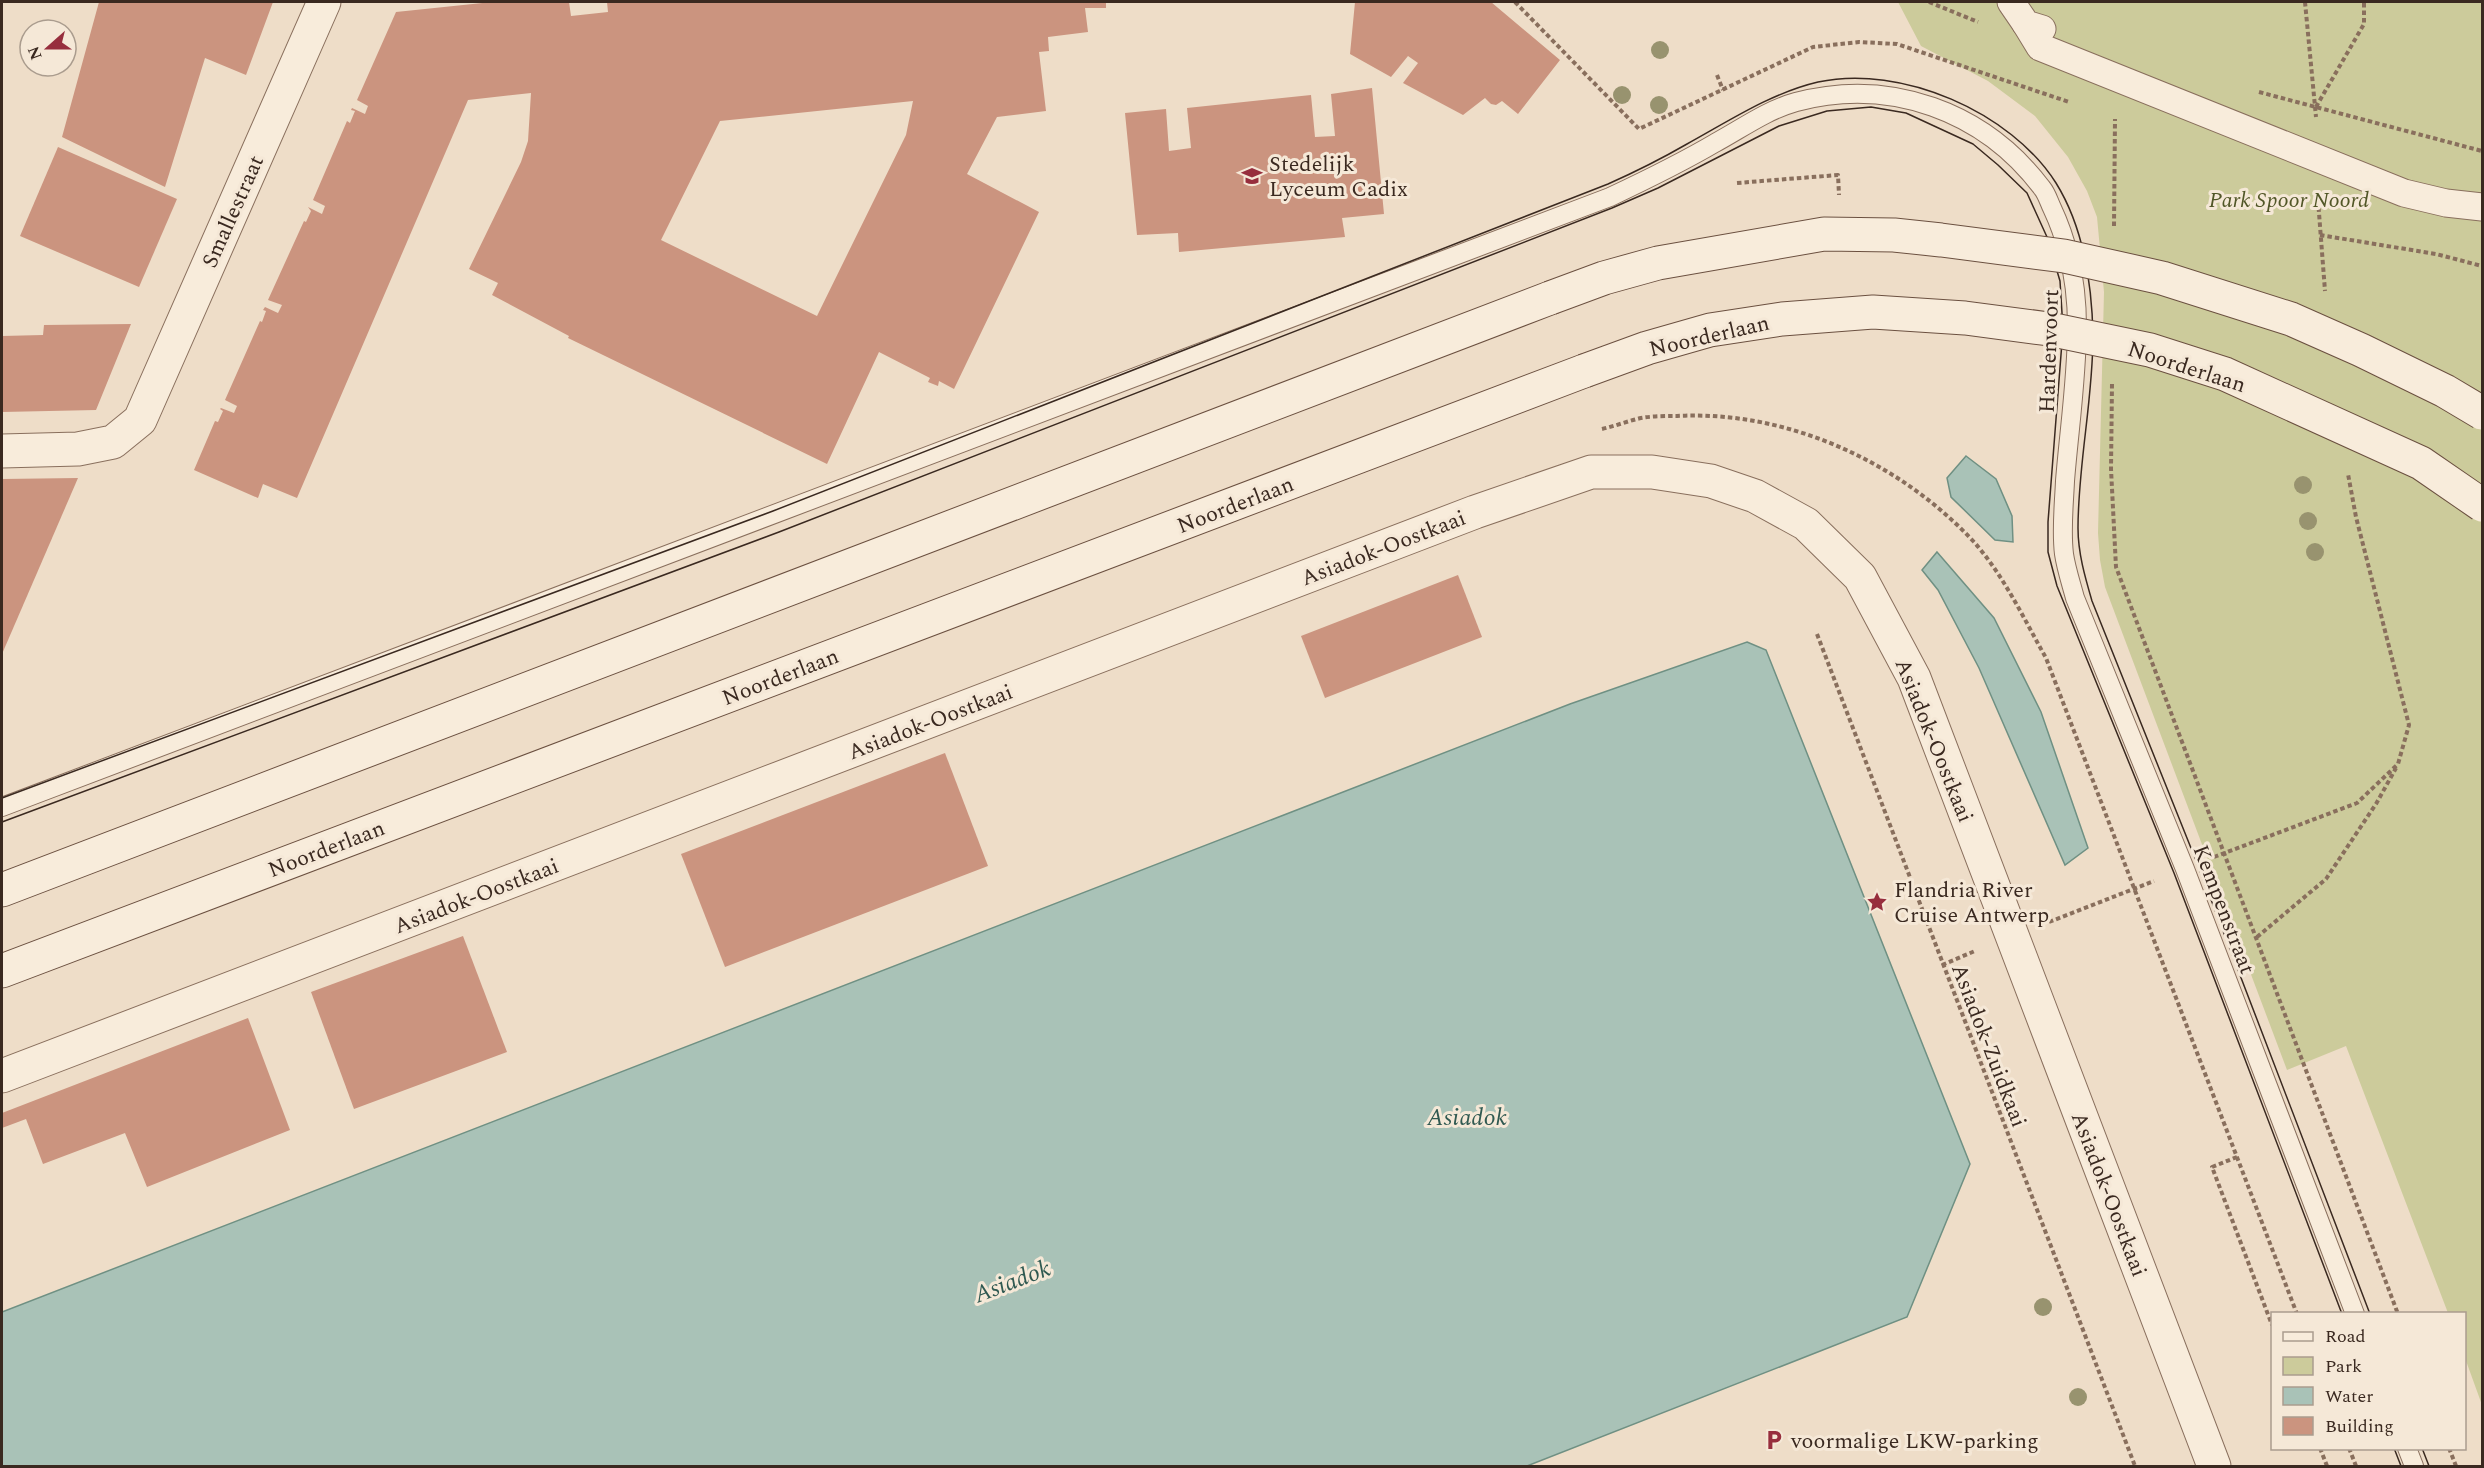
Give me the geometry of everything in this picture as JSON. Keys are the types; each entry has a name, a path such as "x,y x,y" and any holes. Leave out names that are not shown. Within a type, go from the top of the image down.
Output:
{"main road":[{"name":"Smallestraat","path":"2,451 78,449 113,442 140,420 324,2"},
{"path":"2,890 1550,298 1604,278 1658,262 1840,233 1941,240 2064,256 2162,278 2291,319 2382,360 2482,413"},
{"name":"Noorderlaan","path":"2,971 1584,371 1647,348 1710,330 1782,319 1873,312 1965,318 2049,329 2150,350 2225,374 2421,463 2482,505"},
{"name":"Asiadok-Oostkaai","path":"2,1076 1474,512 1591,472 1652,472 1711,481 1755,496 1806,524 1860,577 1914,678 2214,1467"}],"street":[{"path":"2011,2 2035,27 2040,47 2404,193 2446,203 2482,207"}],"lane":[{"name":"Hardenvoort","path":"2,807 1610,197 1661,173 1764,115 1795,103 1827,97 1885,94 1916,100 1949,112 1979,130 2012,155 2043,189 2063,233 2074,279 2077,328 2063,519"},
{"name":"Kempenstraat","path":"2063,519 2064,554 2074,598 2185,869 2354,1312"},
{"path":"2407,1450 2414,1467"}],"path":[{"path":"1515,2 1639,129"},
{"path":"2305,2 2315,108 2320,235 2326,294"},
{"path":"2315,108 2364,24 2364,2"},
{"path":"1717,75 1723,90"},
{"path":"2248,88 2315,108 2482,151"},
{"path":"2114,235 2115,119"},
{"path":"1737,183 1838,175 1840,233"},
{"path":"2320,235 2436,254 2482,266"},
{"path":"2112,375 2111,469 2116,567 2397,1312"},
{"path":"2257,937 2326,879 2376,804 2398,764 2409,725 2356,517 2347,470"},
{"name":"Asiadok-Zuidkaai","path":"1817,634 2134,1467"},
{"path":"2225,852 2357,803 2398,764"},
{"path":"2133,889 2296,1312"},
{"path":"2237,1157 2212,1167 2271,1321"},
{"path":"2320,1450 2327,1467"},
{"path":"2349,1450 2356,1467"},
{"path":"2449,1450 2456,1467"}],"green space":[{"name":"Park Spoor Noord","path":"1898,2 2482,2 2482,1405 2466,1361 2466,1312 2448,1312 2346,1046 2287,1070 2105,587 2098,533 2104,292 2097,217 2087,191 2068,157 2035,116 1988,81 1921,46"}],"water":[{"path":"1966,456 1996,479 2012,516 2013,542 1995,540 1951,497 1947,478"},
{"path":"1937,552 1994,618 2041,712 2088,848 2065,865 1979,668 1938,590 1922,570"},
{"name":"Asiadok","path":"1747,642 1766,650 1970,1164 1907,1317 1527,1466 2,1466 2,1312 1570,704"}],"building":[{"path":"99,2 273,2 246,75 205,58 165,187 62,137"},
{"path":"492,2 569,2 571,16 608,12 607,2 1106,2 1106,8 1085,8 1088,32 1048,37 1049,51 1039,52 1046,111 997,117 967,174 1039,212 954,389 939,381 938,386 928,382 930,378 879,352 827,464 568,338 569,336 492,295 498,283 469,269 521,162 528,141 531,93 468,100 297,498 263,484 258,498 194,470 215,421 218,422 223,411 220,409 234,413 237,406 225,400 260,321 262,322 266,311 263,310 265,307 278,313 282,305 268,300 304,221 306,222 311,211 308,207 322,214 325,206 313,200 347,121 350,123 355,111 351,110 352,108 365,114 368,106 357,100 396,12","holes":["913,101 906,135 817,316 661,240 720,121"]},
{"path":"1355,2 1491,2 1560,60 1518,114 1502,101 1496,105 1491,104 1485,98 1463,115 1403,83 1418,63 1408,56 1391,77 1350,54"},
{"path":"1372,88 1384,214 1342,218 1345,237 1179,252 1178,233 1137,235 1125,113 1166,109 1169,151 1191,148 1187,108 1311,95 1315,137 1335,136 1331,94"},
{"path":"58,147 177,199 139,287 20,236"},
{"path":"131,324 96,410 2,412 2,336 43,335 44,325"},
{"path":"78,478 2,654 2,479"},
{"path":"1458,575 1482,637 1325,698 1301,636"},
{"path":"945,753 988,866 725,967 681,854"},
{"path":"463,936 507,1052 354,1109 311,992"},
{"path":"248,1018 290,1130 147,1187 125,1133 43,1164 26,1119 2,1128 2,1113"}],"tram line":[{"path":"2,798 773,511 1608,184 1658,160 1751,108 1784,93 1818,82 1850,78 1884,80 1918,87 1951,99 1983,115 2012,135 2036,158 2056,183 2066,200 2080,237 2091,296 2093,336 2078,528 2087,583 2092,601 2197,863 2369,1312"},
{"path":"2,822 779,532 1612,208 1658,188 1779,126 1827,111 1871,107 1906,113 1973,144 1998,165 2027,193 2047,237 2060,281 2063,329 2048,522 2048,552 2057,586 2174,873 2341,1312"},
{"path":"2395,1450 2401,1466"},
{"path":"2423,1450 2429,1466"}],"place":[{"name":"Stedelijk Lyceum Cadix","path":"1252,176"},
{"name":"Flandria River Cruise Antwerp","path":"1877,902"},
{"name":"voormalige LKW-parking","path":"1774,1440"}]}
